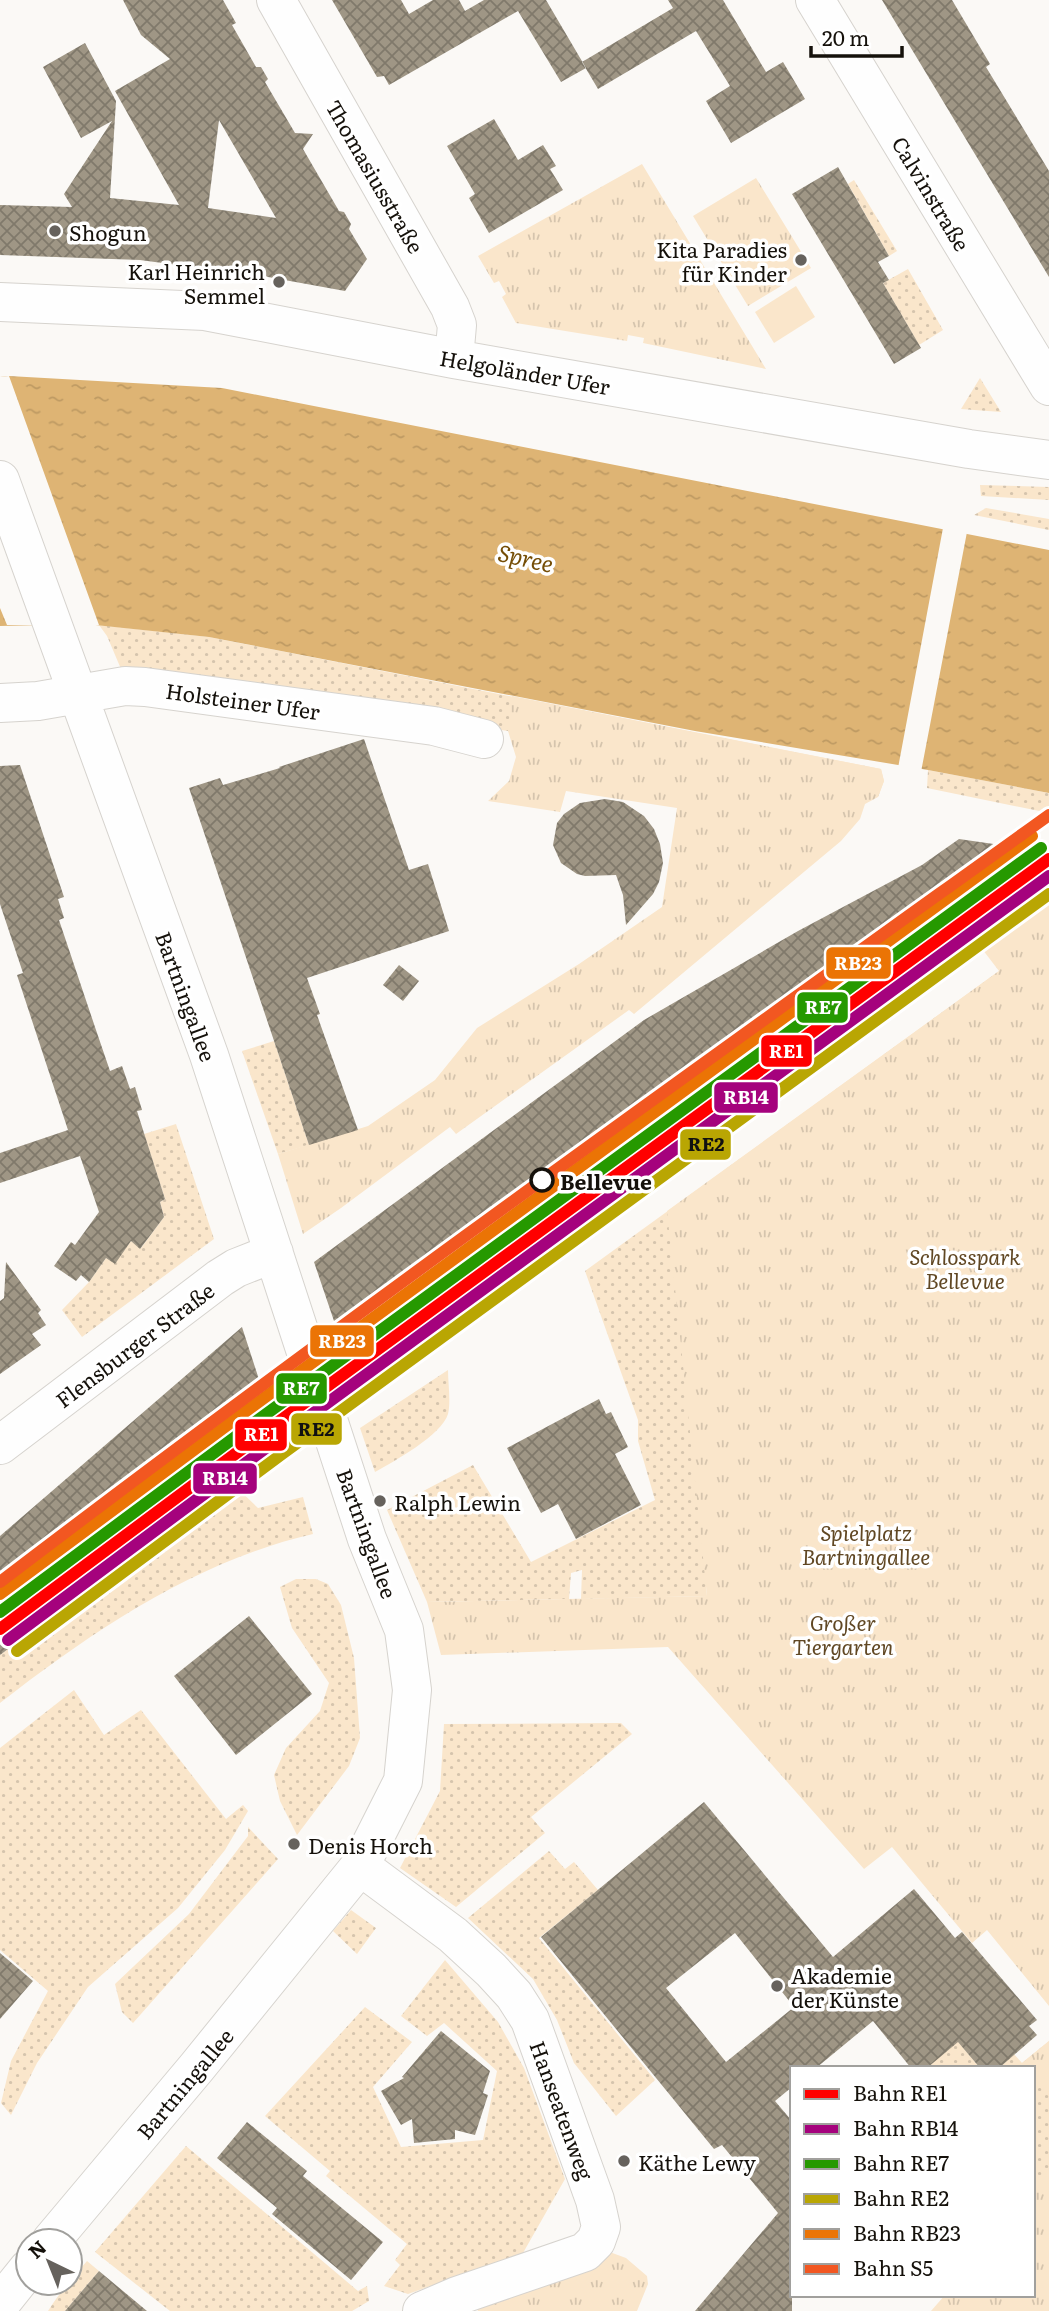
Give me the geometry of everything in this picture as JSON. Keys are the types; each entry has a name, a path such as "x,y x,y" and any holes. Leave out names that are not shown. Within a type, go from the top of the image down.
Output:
{"street":[{"name":"Thomasiusstraße","path":"276,0 450,307 457,325 454,359"},
{"name":"Calvinstraße","path":"816,0 1049,386"},
{"name":"Helgoländer Ufer","path":"0,302 205,311 454,359 955,447 1049,460"},
{"name":"Bartningallee","path":"0,480 209,1055 367,1539 404,1630 412,1690 403,1781 360,1866 63,2227"},
{"name":"Holsteiner Ufer","path":"0,703 38,701 125,686 145,687 434,726 484,739"},
{"name":"Flensburger Straße","path":"0,1445 220,1278 236,1268 274,1253"},
{"name":"Hanseatenweg","path":"360,1866 453,1935 491,1970 525,2011 587,2173 601,2227 596,2241 585,2252 457,2296 422,2311"},
{"path":"0,2304 14,2286"}],"green space":[{"path":"642,164 766,369 643,343 644,338 628,335 627,341 516,323 502,297 506,294 499,281 494,283 478,256"},
{"path":"756,178 811,268 748,306 693,216"},
{"path":"854,180 897,251 889,256 848,184"},
{"path":"908,269 943,330 919,345 883,283"},
{"path":"796,286 815,317 774,343 755,312"},
{"path":"980,378 1001,412 961,409"},
{"path":"980,485 1049,487 1049,500 981,496"},
{"path":"986,508 1049,519 1049,530 974,515"},
{"path":"99,625 209,637 881,769 884,781 878,797 564,760 508,731 306,701 121,669 107,636"},
{"path":"512,696 881,769 884,781 878,797 865,804 860,819 841,841 634,1014 629,1010 456,1134 450,1127 303,1234 278,1154 368,1126 435,1080 477,1028 579,964 662,907 677,808 566,791 560,812 488,801 509,781 516,757 508,731"},
{"path":"928,770 1049,793 1049,813 927,788"},
{"name":"Großer Tiergarten","path":"1049,881 1049,2006 987,1930 972,1943 892,1847 864,1869 668,1647 441,1655 427,1602 707,1596 667,1211 999,971 976,941"},
{"path":"999,971 706,1585 707,1596 581,1599 582,1570 571,1573 569,1599 427,1602 387,1510 473,1465 531,1562 655,1500 638,1441 638,1420 585,1271"},
{"path":"274,1041 309,1145 278,1154 242,1051"},
{"path":"176,1124 214,1239 82,1337 62,1310 89,1282 106,1258 115,1263 131,1241 141,1248 164,1217 160,1202 165,1199 144,1134"},
{"path":"448,1370 449,1409 444,1422 416,1447 375,1472 360,1428"},
{"path":"231,1482 258,1508 303,1497 313,1534 228,1562 148,1601 72,1650 0,1703 0,1655"},
{"path":"296,1579 316,1579 328,1584 341,1605 354,1658 360,1738 349,1766 297,1835 280,1801 274,1775 286,1748 320,1711 329,1683 292,1628 280,1587"},
{"path":"74,1690 104,1735 141,1710 226,1819 243,1805 248,1811 225,1850 178,1908 88,1987 37,2063 11,2115 1,2103 11,2061 48,1991 0,1950 0,1748"},
{"path":"621,1723 632,1734 531,1817 545,1833 456,1907 400,1868 440,1791 444,1724"},
{"path":"248,1827 278,1859 133,2023 122,2012 115,1984 189,1914 248,1836"},
{"path":"549,1851 565,1869 574,1862 598,1890 539,1938 655,2080 616,2116 574,2063 557,2020 533,1979 468,1918"},
{"path":"351,1910 376,1928 357,1954 333,1931"},
{"path":"445,1960 498,2022 524,2068 565,2179 523,2253 408,2294 384,2286 400,2265 395,2260 407,2244 326,2176 330,2171 265,2116 365,2007 412,2042 373,2087 401,2147 483,2140 497,2071 444,2023 427,2036 401,2016"},
{"path":"945,2026 978,2066 929,2066"},
{"path":"1049,2041 1049,2311 936,2311 1035,2297 1035,2066 1001,2066 1014,2054 1022,2063"},
{"path":"1049,2041 1049,2095 1035,2079 1035,2066 1024,2066 1022,2063"},
{"path":"186,2146 358,2291 367,2286 369,2301 352,2311 170,2311 95,2252"},
{"path":"1049,2170 1049,2311 931,2311 943,2297 1035,2297 1035,2188"},
{"path":"607,2251 626,2258 647,2276 648,2284 637,2311 478,2311 476,2306"},
{"path":"87,2261 99,2271 84,2289 84,2264"},
{"path":"58,2297 77,2297 65,2311 48,2311"}],"water":[{"name":"Spree","path":"0,377 222,388 1049,550 1049,793 695,731 209,637 86,624 0,626"}],"pier":[{"path":"9,376 99,625 7,625 0,608 0,377"},
{"path":"943,528 967,532 921,772 898,768"}],"building":[{"path":"123,0 223,0 236,23 232,25 256,67 261,67 268,79 265,82 295,133 313,134 303,149 339,211 344,212 351,224 349,229 367,259 345,291 268,277 140,260 0,255 0,205 72,207 64,194 112,121 81,138 43,67 85,43 116,101 110,198 179,205 115,91 170,59 141,35","holes":["219,120 276,218 208,208"]},
{"path":"332,0 401,0 409,14 433,0 459,0 465,11 484,0 546,0 586,68 561,82 518,11 389,85 384,76 377,77"},
{"path":"668,0 723,0 766,72 783,62 805,99 731,143 706,101 730,86 696,31 598,89 582,62 673,8"},
{"path":"882,0 952,0 990,64 986,67 1049,171 1049,277"},
{"path":"494,119 518,160 543,145 556,166 550,169 563,190 489,233 469,198 475,194 447,146"},
{"path":"838,167 889,256 878,262 889,280 883,283 921,348 894,364 792,194"},
{"path":"364,739 409,870 428,864 449,931 307,978 320,1014 317,1015 358,1130 309,1145 189,788 220,778 223,785"},
{"path":"20,765 64,897 58,899 64,918 59,920 110,1071 122,1066 130,1089 135,1087 142,1110 137,1111 165,1199 160,1202 164,1217 140,1249 131,1241 115,1264 106,1258 89,1282 81,1275 76,1281 54,1266 71,1242 75,1245 99,1212 80,1156 0,1183 0,1153 68,1130 17,975 23,973 0,904 0,766"},
{"path":"605,799 623,802 644,816 654,829 660,844 663,863 659,882 653,894 626,925 623,895 616,875 577,874 561,863 553,845 557,823 564,814 580,803"},
{"path":"959,839 1049,852 1049,877 915,969 354,1380 314,1262 644,1020 798,931 922,865"},
{"path":"399,965 419,981 403,1001 383,985"},
{"path":"6,1262 41,1310 38,1313 46,1325 32,1334 41,1345 0,1374 0,1301 4,1298"},
{"path":"242,1327 279,1441 231,1482 0,1655 0,1536"},
{"path":"599,1399 606,1414 611,1412 628,1447 615,1454 641,1505 576,1539 558,1504 541,1513 507,1448"},
{"path":"249,1616 312,1694 236,1755 174,1676"},
{"path":"704,1802 833,1957 914,1889 955,1938 962,1932 1037,2020 1029,2026 1037,2035 1001,2066 978,2066 958,2042 929,2066 909,2066 873,2021 818,2066 790,2066 790,2089 775,2101 790,2119 792,2311 695,2311 778,2213 722,2145 714,2149 541,1937","holes":["735,1933 794,2007 726,2062 666,1988"]},
{"path":"0,1953 33,1981 0,2019"},
{"path":"441,2031 490,2071 483,2093 488,2095 475,2135 455,2130 455,2139 414,2143 412,2119 401,2125 381,2091 404,2078 402,2077"},
{"path":"247,2122 307,2171 303,2176 383,2242 351,2280 272,2214 277,2208 217,2158"},
{"path":"99,2271 147,2311 65,2311 77,2297 84,2297 84,2289"}],"rail line":[{"name":"S5","path":"0,1582 391,1290 1049,815"},
{"name":"RB23","path":"0,1594 1032,836"},
{"name":"RE7","path":"0,1612 258,1420 1041,848"},
{"name":"RE1","path":"0,1629 266,1431 1049,859"},
{"name":"RB14","path":"8,1640 274,1442 1049,876"},
{"name":"RE2","path":"17,1651 282,1454 1049,894"}],"place":[{"name":"Shogun","path":"55,231"},
{"name":"Kita Paradies für Kinder","path":"801,260"},
{"name":"Karl Heinrich Semmel","path":"279,282"},
{"name":"Bellevue","path":"542,1180"},
{"name":"Ralph Lewin","path":"380,1501"},
{"name":"Denis Horch","path":"294,1844"},
{"name":"Akademie der Künste","path":"777,1986"},
{"name":"Käthe Lewy","path":"624,2161"}],"park label":[{"name":"Schlosspark Bellevue","path":"965,1267"},
{"name":"Spielplatz Bartningallee","path":"866,1543"}]}
